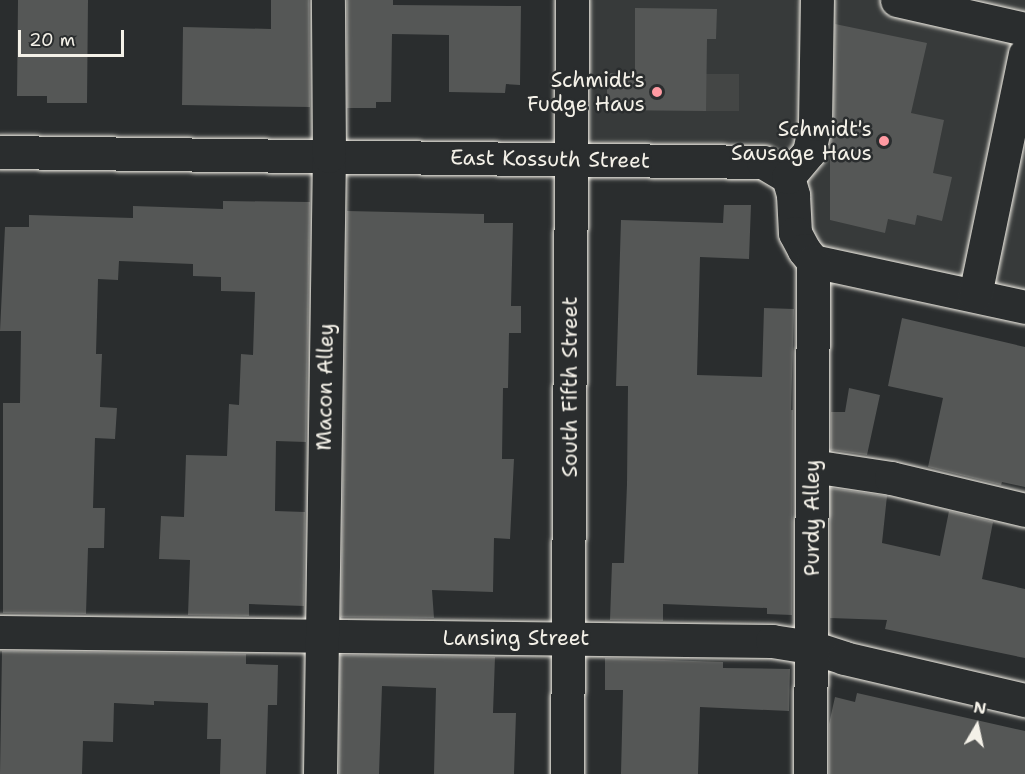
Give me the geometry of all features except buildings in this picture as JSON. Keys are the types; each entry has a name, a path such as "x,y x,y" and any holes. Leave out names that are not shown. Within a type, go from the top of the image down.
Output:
{"street":[{"name":"Macon Alley","path":"320,774 329,156 328,0"},
{"name":"South Fifth Street","path":"567,774 572,0"},
{"path":"817,0 815,124 809,152 788,177 793,195 795,233 804,250 813,261 1025,307"},
{"path":"897,0 1025,29"},
{"path":"975,295 1025,54"},
{"name":"East Kossuth Street","path":"0,152 763,162 788,177"},
{"name":"Purdy Alley","path":"810,774 813,261"},
{"path":"812,466 891,478 1025,510"},
{"name":"Lansing Street","path":"0,632 772,641 811,647 844,658 1025,699"}],"shaded area":[{"path":"581,0 1025,0 1025,301 819,255 775,160 581,154"},
{"path":"706,74 739,74 739,111 706,111"}],"place":[{"name":"Schmidt's Fudge Haus","path":"657,92"},
{"name":"Schmidt's Sausage Haus","path":"884,141"}]}
